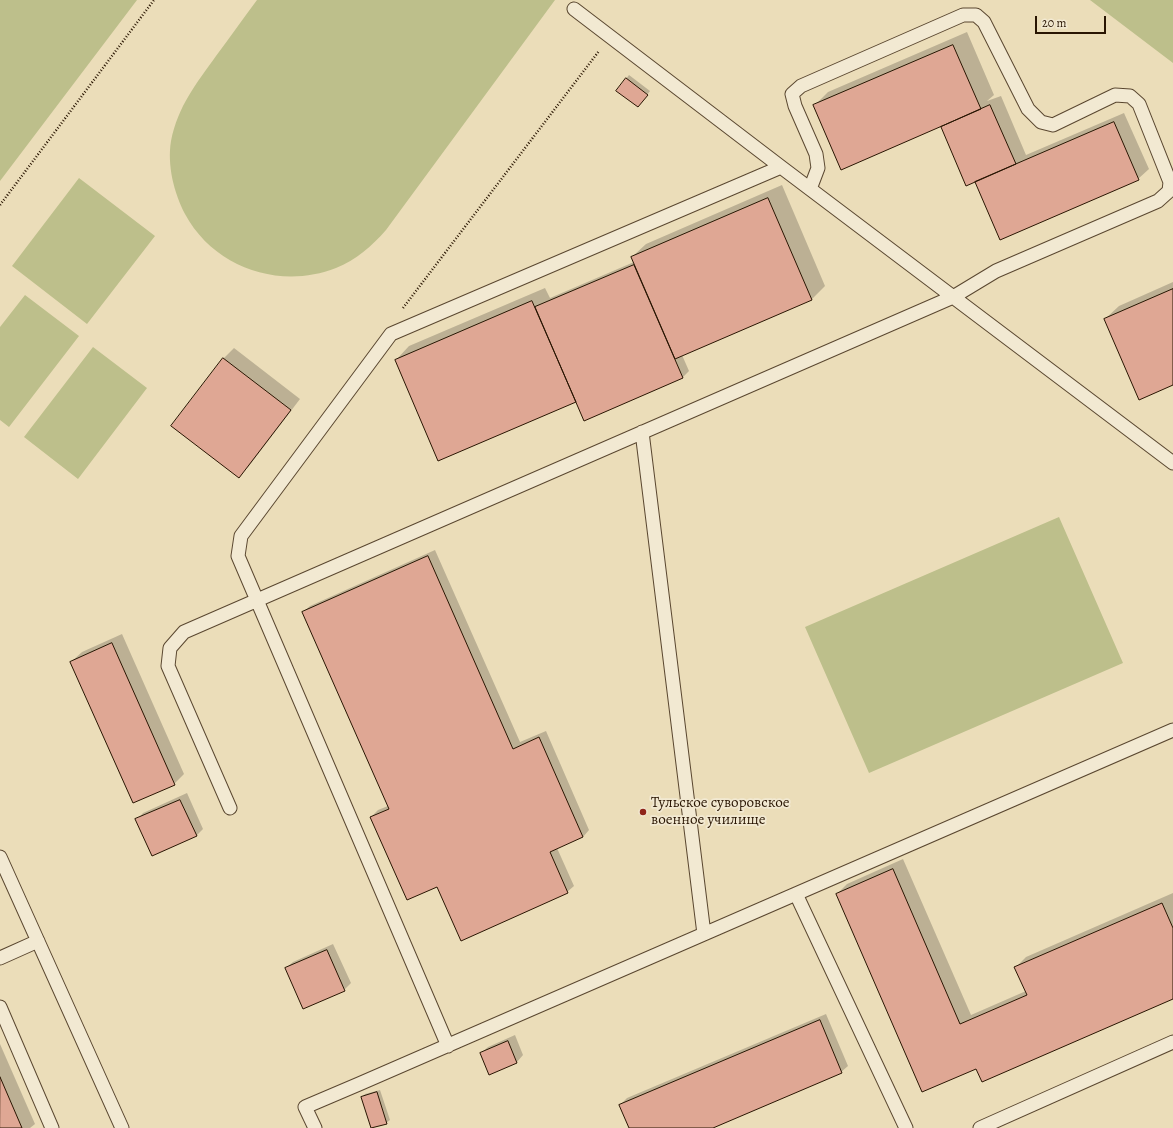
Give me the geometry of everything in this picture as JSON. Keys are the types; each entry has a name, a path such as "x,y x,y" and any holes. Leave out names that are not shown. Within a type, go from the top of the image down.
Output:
{"lane":[{"path":"574,9 1173,463"},
{"path":"230,808 168,666 170,648 184,632 256,599 953,297 996,271 1158,201 1169,191 1170,182 1139,104 1130,96 1115,95 1053,125 1042,122 1028,109 984,22 976,15 963,15 801,86 792,94 795,106 816,154 818,168 810,188"},
{"path":"448,1046 238,556 240,536 391,334 781,167"},
{"path":"642,432 704,934"},
{"path":"315,1128 305,1107 1173,730"},
{"path":"0,857 122,1128"},
{"path":"796,894 906,1128"},
{"path":"0,958 38,941"},
{"path":"0,1007 52,1128"},
{"path":"980,1128 1173,1042"}],"path":[{"path":"0,205 154,0"},
{"path":"391,334 391,324 611,36"}],"green space":[{"path":"0,0 137,0 0,181"},
{"path":"257,0 555,0 381,236 363,252 343,265 315,274 293,276 271,275 250,270 231,261 213,248 198,233 185,214 172,179 170,160 171,141 174,128 183,106 202,76"},
{"path":"1090,0 1173,0 1173,63"},
{"path":"79,178 155,236 87,324 12,266"},
{"path":"25,295 79,336 9,427 0,420 0,327"},
{"path":"93,347 147,388 78,479 24,437"},
{"path":"1059,517 1123,663 869,773 805,627"}],"building":[{"path":"953,45 981,109 841,170 813,105"},
{"path":"626,78 648,95 638,107 616,91"},
{"path":"990,105 1016,164 966,186 941,127"},
{"path":"1114,122 1139,180 1000,240 975,182"},
{"path":"768,198 812,300 675,359 631,257"},
{"path":"634,265 683,378 584,421 535,307"},
{"path":"1173,289 1173,385 1139,400 1104,319"},
{"path":"532,301 576,402 438,461 395,360"},
{"path":"223,358 291,410 239,478 171,426"},
{"path":"428,556 513,749 539,737 583,837 550,852 568,893 461,941 437,887 407,900 370,817 389,809 302,612"},
{"path":"112,643 175,785 133,803 70,662"},
{"path":"180,800 197,836 152,856 135,819"},
{"path":"893,869 960,1024 1027,995 1014,967 1162,903 1173,928 1173,999 982,1082 976,1069 922,1092 836,894"},
{"path":"327,950 345,991 303,1009 285,968"},
{"path":"820,1020 842,1073 713,1128 629,1128 619,1105"},
{"path":"508,1041 517,1063 489,1075 480,1053"},
{"path":"0,1077 22,1128 0,1128"},
{"path":"377,1092 387,1124 371,1128 361,1097"}],"place":[{"name":"Тульское суворовское военное училище","path":"643,812"}]}
